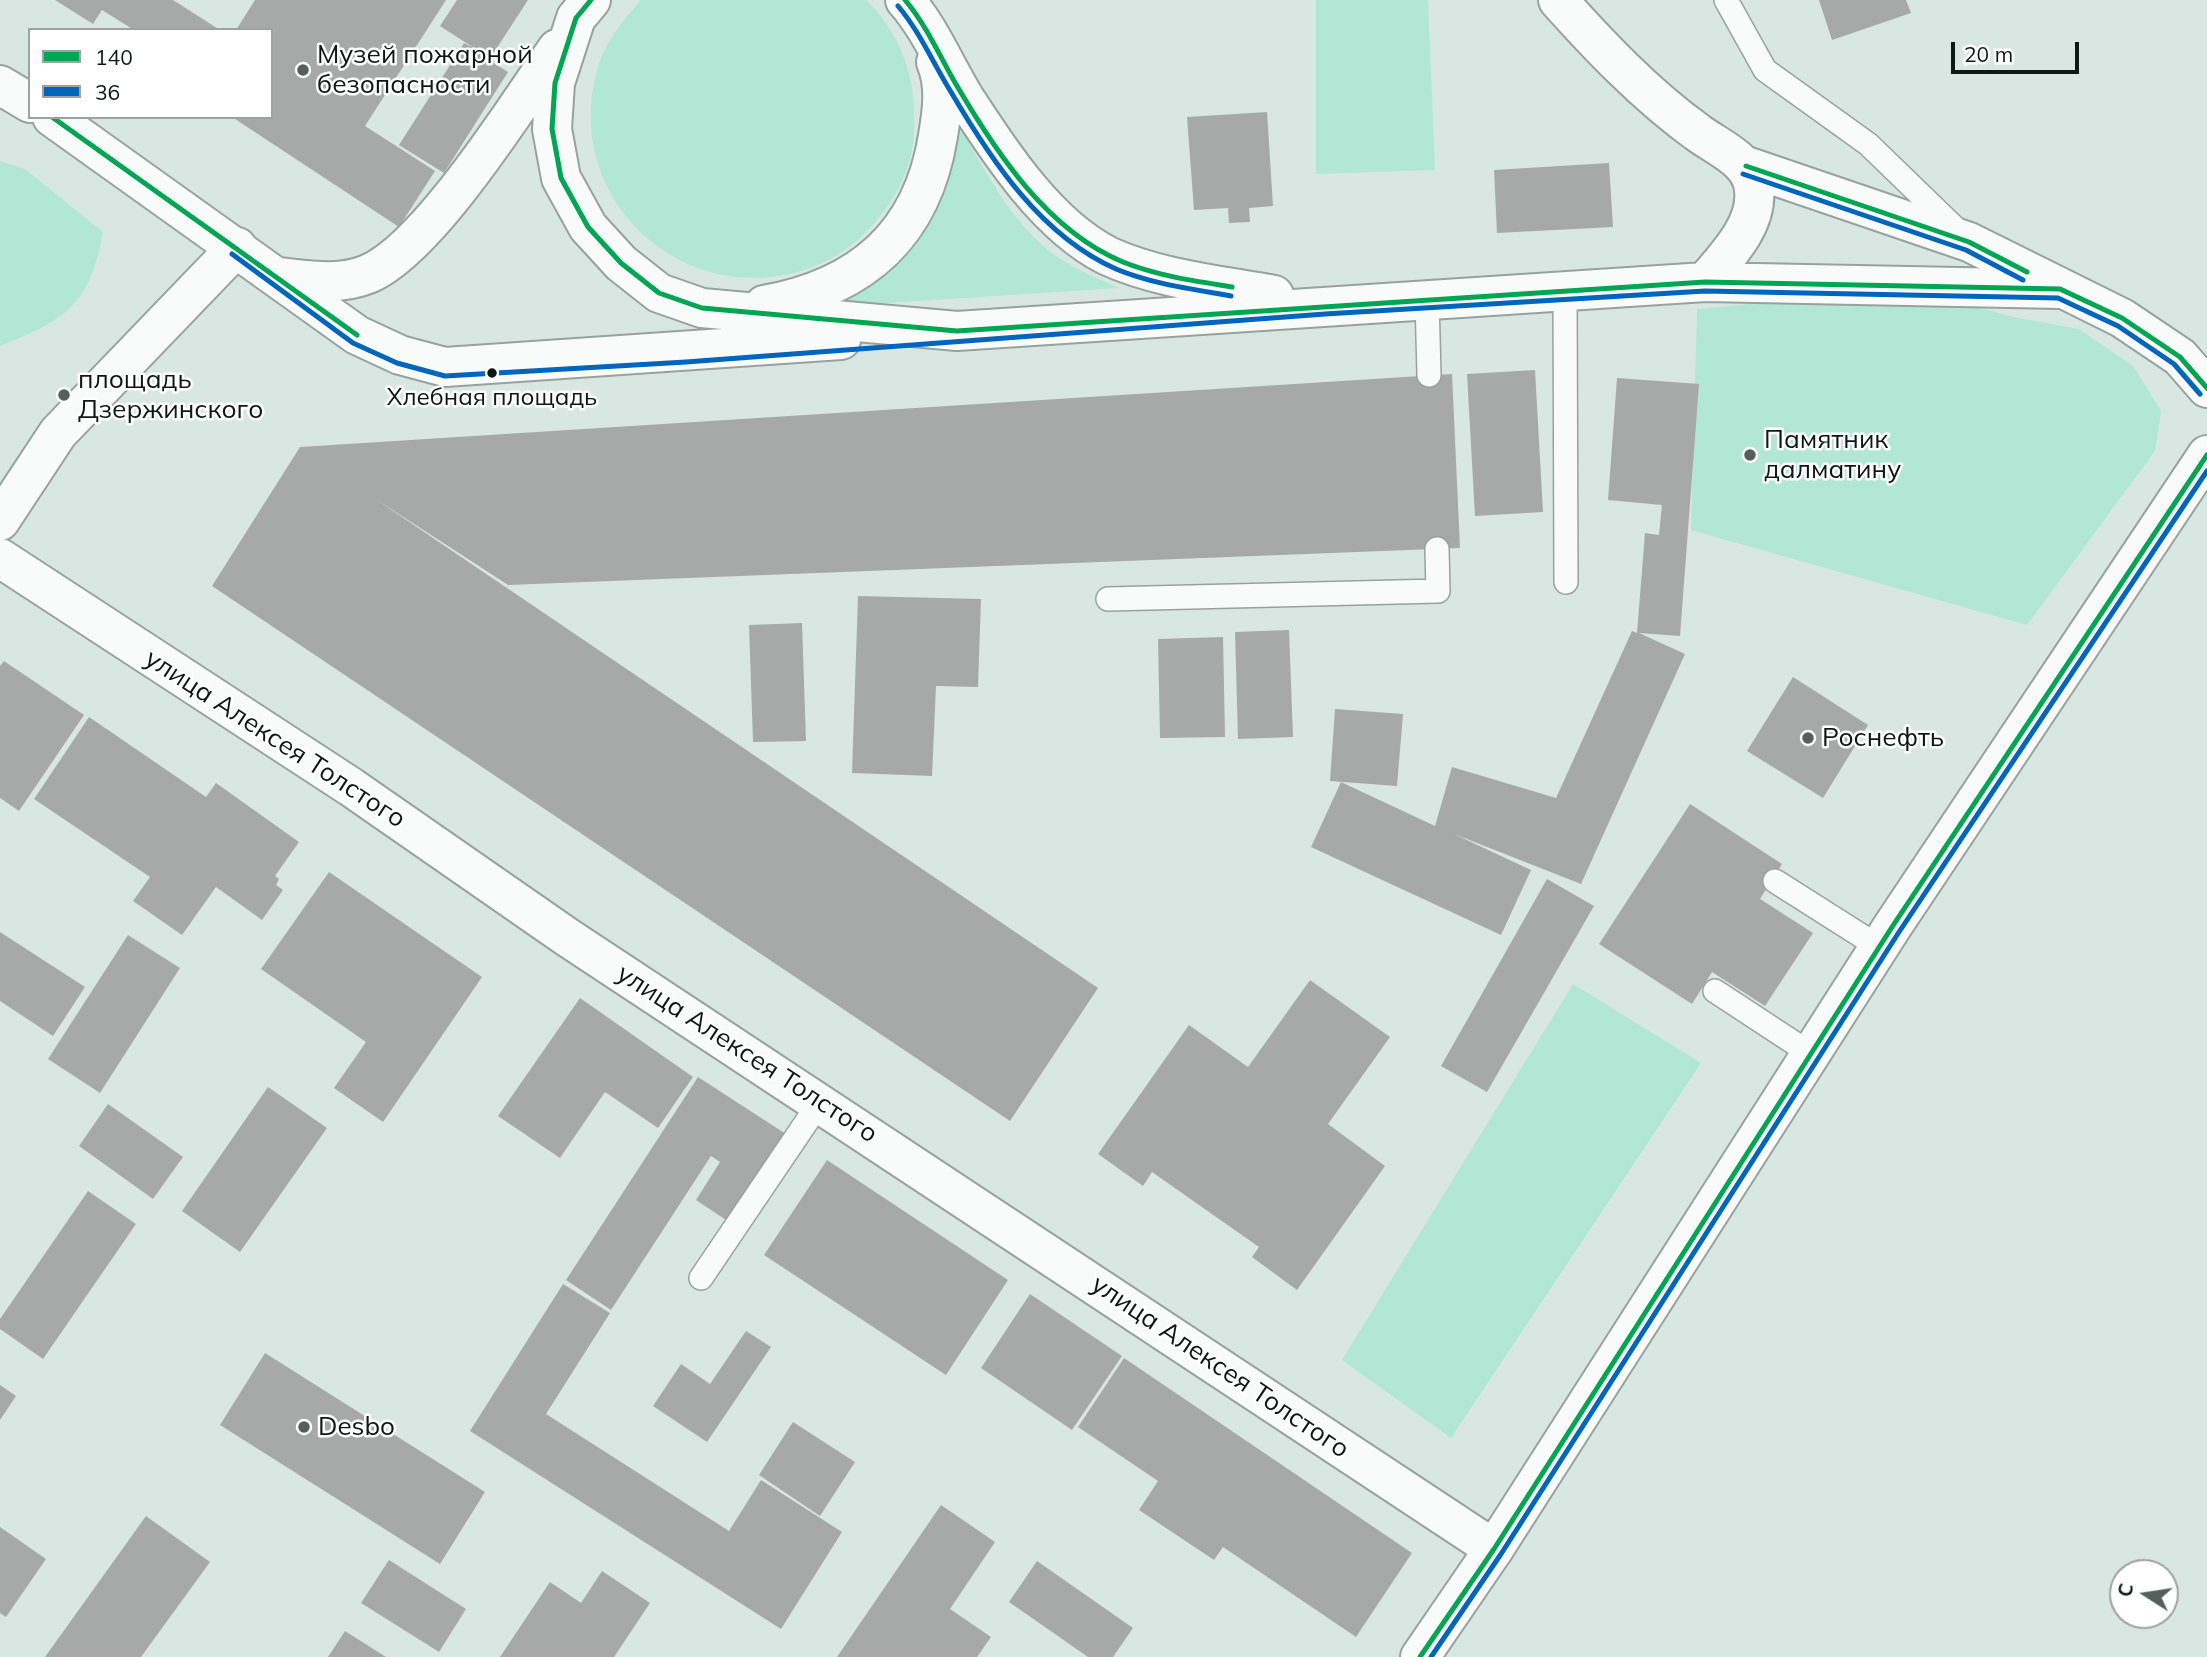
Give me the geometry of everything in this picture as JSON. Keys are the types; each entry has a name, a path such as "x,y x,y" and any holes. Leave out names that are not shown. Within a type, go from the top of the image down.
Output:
{"main road":[{"path":"1558,0 1661,103 1746,166 1969,242 2122,318 2180,357 2207,388"},
{"path":"908,3 995,144 1042,202 1083,240 1109,256 1149,269 1324,305"},
{"path":"702,308 753,307 823,291 858,272 888,247 911,216 928,181 944,101 938,67 908,3"},
{"path":"585,6 555,83 552,129 561,178 588,227 621,263 659,293 702,308 957,331"},
{"path":"278,277 324,282 369,274 410,245 469,173 585,6"},
{"path":"0,85 28,102"},
{"path":"55,119 357,335 400,355 446,367 685,353 1324,305 1705,282 2060,289"},
{"path":"1705,282 1731,250 1751,216 1755,190 1746,166"},
{"path":"0,521 58,433 237,247"},
{"path":"1420,1657 1494,1549 1879,947 2207,456"},
{"name":"улица Алексея Толстого","path":"0,558 351,787 567,937 1494,1549"}],"lane":[{"path":"1726,0 1765,70 1868,144 1969,242"},
{"path":"1564,291 1566,582"},
{"path":"1427,299 1429,375"},
{"path":"1108,599 1438,591 1437,549"},
{"path":"1775,881 1879,947"},
{"path":"1715,991 1811,1054"},
{"path":"701,1278 820,1102"}],"green space":[{"path":"641,0 866,0 880,15 900,48 907,66 914,104 913,144 907,169 897,191 867,231 840,253 808,269 785,275 741,277 701,269 665,251 634,226 611,193 596,156 591,115 597,71 604,51"},
{"path":"1316,0 1428,0 1435,170 1316,174"},
{"path":"954,117 1001,197 1030,233 1065,262 1119,288 839,306 889,269"},
{"name":"площадь Дзержинского","path":"0,161 25,169 103,232 91,277 72,306 43,327 0,346"},
{"path":"1792,300 1951,300 2013,317 2079,329 2133,366 2161,411 2155,451 2027,625 1691,530 1697,309"},
{"path":"1573,984 1701,1063 1451,1438 1342,1360"}],"building":[{"path":"55,0 173,0 217,28 131,28 102,10 93,24"},
{"path":"255,0 446,0 365,126 435,171 399,227 235,119 273,119 273,28 237,28"},
{"path":"457,0 528,0 489,60 508,72 444,173 399,145 464,43 474,48 440,26"},
{"path":"1819,0 1906,0 1911,13 1832,40"},
{"path":"1267,112 1273,206 1249,208 1250,222 1229,223 1228,208 1194,210 1187,117"},
{"path":"1609,163 1613,227 1497,233 1494,170"},
{"path":"1535,370 1543,512 1475,516 1467,374"},
{"path":"1452,374 1460,548 508,585 374,498 1098,988 1010,1121 212,586 300,447"},
{"path":"1617,378 1699,384 1680,636 1639,633 1685,654 1581,884 1454,834 1531,870 1501,935 1311,847 1341,782 1435,826 1452,767 1556,798 1632,631 1637,633 1645,533 1659,535 1662,505 1608,500"},
{"path":"858,596 981,599 978,687 936,686 932,776 852,773"},
{"path":"802,623 806,741 753,742 749,625"},
{"path":"1289,630 1293,737 1238,739 1235,632"},
{"path":"1223,637 1225,737 1160,738 1158,639"},
{"path":"4,661 84,715 19,811 0,798 0,666"},
{"name":"Роснефть","path":"1793,677 1868,725 1823,798 1747,751"},
{"path":"1335,709 1403,714 1397,786 1330,781"},
{"path":"89,717 206,797 216,783 299,842 275,876 279,879 276,885 283,890 262,920 216,887 182,935 133,901 150,877 34,799"},
{"path":"1690,804 1782,864 1760,899 1813,933 1765,1006 1712,972 1692,1004 1599,944"},
{"path":"329,872 482,977 383,1122 334,1088 366,1042 261,969"},
{"path":"1547,879 1594,906 1487,1092 1441,1066"},
{"path":"0,932 85,987 53,1036 0,1001"},
{"path":"128,935 180,968 100,1093 48,1059"},
{"path":"1310,980 1390,1037 1328,1124 1385,1166 1297,1290 1252,1257 1259,1247 1152,1172 1143,1186 1098,1154 1189,1025 1248,1067"},
{"path":"580,998 693,1077 658,1128 605,1092 560,1158 498,1116"},
{"path":"698,1077 789,1136 732,1224 696,1200 720,1162 711,1156 611,1310 566,1280"},
{"path":"268,1087 327,1128 240,1252 182,1211"},
{"path":"108,1104 183,1157 153,1199 79,1146"},
{"path":"827,1160 1008,1280 946,1375 764,1255"},
{"path":"88,1191 136,1224 43,1359 0,1329 0,1319"},
{"path":"563,1284 610,1313 546,1414 729,1531 761,1480 842,1532 781,1629 470,1431"},
{"path":"1030,1294 1122,1356 1072,1430 981,1368"},
{"path":"746,1331 771,1347 707,1442 653,1406 681,1364 710,1384"},
{"path":"265,1353 485,1492 440,1564 220,1425"},
{"path":"1124,1358 1412,1553 1356,1637 1223,1547 1214,1560 1139,1510 1158,1481 1078,1427"},
{"path":"0,1385 16,1396 0,1420"},
{"path":"793,1422 855,1462 820,1516 759,1475"},
{"path":"941,1505 995,1542 950,1609 991,1637 977,1657 837,1657"},
{"path":"146,1516 210,1562 141,1657 45,1657"},
{"path":"0,1527 46,1559 6,1617 0,1613"},
{"path":"389,1560 466,1609 439,1652 361,1603"},
{"path":"1037,1561 1133,1628 1113,1657 1088,1657 1009,1602"},
{"path":"602,1571 650,1603 614,1657 500,1657 550,1582 581,1603"},
{"path":"345,1631 386,1657 328,1657"}],"transit line":[{"name":"140","path":"591,0 576,18 555,83 552,129 561,178 588,227 621,263 659,293 702,308 957,331 1705,282 2060,289 2122,318 2180,357 2207,388"},
{"name":"140","path":"905,0 927,31 989,138 1048,211 1071,231 1123,262 1177,278 1232,287"},
{"name":"36","path":"898,6 913,26 983,144 1020,194 1064,237 1089,255 1144,279 1231,296"},
{"name":"140","path":"55,119 357,335"},
{"name":"140","path":"1746,166 1969,242 2027,272"},
{"name":"36","path":"1743,174 1966,250 2023,280"},
{"name":"36","path":"232,254 353,343 397,363 445,376 686,362 1325,314 1705,291 2058,298 2118,326 2174,364 2200,394"},
{"name":"140","path":"1420,1657 1494,1549 1892,927 2207,455"},
{"name":"36","path":"1431,1657 1501,1554 1899,932 2207,471"}],"place":[{"name":"Музей пожарной безопасности","path":"303,70"},
{"name":"Хлебная площадь","path":"492,373"},
{"name":"площадь Дзержинского","path":"64,395"},
{"name":"Памятник далматину","path":"1750,455"},
{"name":"Роснефть","path":"1808,738"},
{"name":"Desbo","path":"304,1427"}]}
